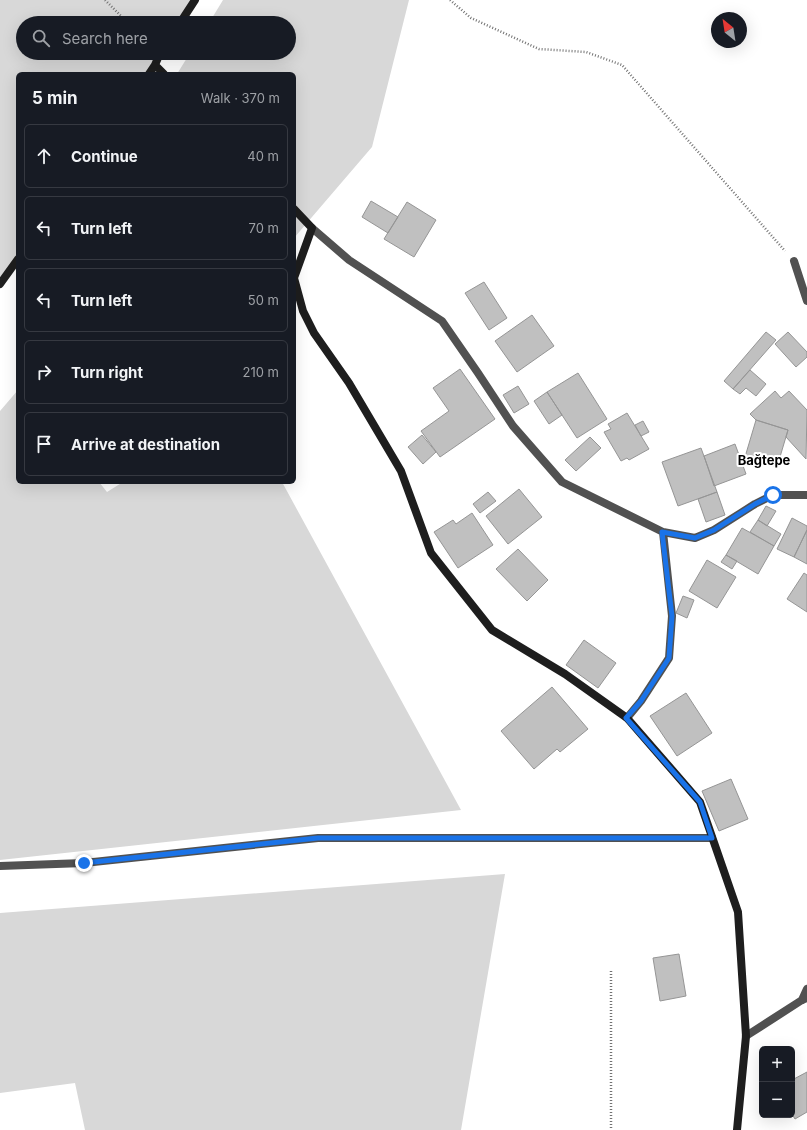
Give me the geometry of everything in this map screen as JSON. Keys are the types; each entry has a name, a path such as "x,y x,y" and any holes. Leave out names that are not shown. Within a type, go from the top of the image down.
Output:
{"street":[{"path":"185,16 195,0"},
{"path":"150,72 157,60"},
{"path":"155,65 162,72"},
{"path":"296,211 312,228 349,260 442,321 513,426 562,482 662,532 695,538 714,530 755,504 773,495 807,495"},
{"path":"296,272 312,228"},
{"path":"794,261 807,301"},
{"path":"0,284 16,262"},
{"path":"296,285 303,311 314,333 349,383 401,471 431,553 492,630 565,674 626,718 700,802 738,912 746,1036 738,1130"},
{"path":"626,718 641,701 669,658 672,616 662,532"},
{"path":"0,866 84,863 318,838 712,838"},
{"path":"746,1036 805,999 807,989"}],"path":[{"path":"105,0 121,16"},
{"path":"450,0 471,18 540,49 586,52 622,65 794,261"},
{"path":"611,970 611,1130"}],"shaded area":[{"path":"0,0 199,0 188,16 16,16 16,60 157,60 148,72 16,72 16,261 0,278"},
{"path":"223,0 409,0 372,147 296,236 296,72 178,72 186,60 296,60 296,16 213,16"},
{"path":"16,392 16,484 101,484 107,492 120,484 283,484 461,810 0,860 0,411"},
{"path":"505,874 461,1130 85,1130 75,1083 0,1093 0,913"}],"building":[{"path":"371,201 398,217 388,233 362,217"},
{"path":"407,202 436,220 414,257 384,239"},
{"path":"484,282 507,318 489,330 465,293"},
{"path":"532,315 554,346 517,372 495,341"},
{"path":"766,332 776,340 733,389 724,381"},
{"path":"788,332 807,352 807,357 796,367 775,344"},
{"path":"460,369 495,419 440,457 421,431 449,411 433,388"},
{"path":"750,370 766,384 756,396 746,388 740,394 733,389"},
{"path":"578,373 607,419 577,438 547,392"},
{"path":"518,386 529,404 514,413 503,395"},
{"path":"775,391 781,398 789,391 807,410 806,459 786,437 788,430 756,420 750,414"},
{"path":"547,392 562,415 549,424 534,401"},
{"path":"627,413 649,449 629,460 627,458 621,461 604,432 611,429 608,424"},
{"path":"756,420 788,430 777,467 745,457"},
{"path":"643,421 649,432 641,436 635,425"},
{"path":"422,435 436,452 423,464 408,447"},
{"path":"590,437 601,448 576,471 565,460"},
{"path":"735,444 746,474 714,486 704,456"},
{"path":"701,448 717,492 678,506 662,462"},
{"path":"519,489 542,517 508,544 486,516"},
{"path":"488,492 496,501 480,513 473,504"},
{"path":"717,492 725,515 706,522 698,499"},
{"path":"766,506 776,511 767,526 758,520"},
{"path":"472,513 493,545 458,568 434,532 453,520 456,524"},
{"path":"792,518 807,526 807,530 794,557 777,549"},
{"path":"758,520 781,534 774,546 750,532"},
{"path":"742,528 774,546 758,574 726,555"},
{"path":"807,530 807,564 794,557"},
{"path":"518,549 548,580 527,601 496,569"},
{"path":"726,555 737,561 732,569 721,562"},
{"path":"707,560 736,577 717,608 689,591"},
{"path":"804,573 807,575 807,612 787,599"},
{"path":"683,596 694,600 687,618 676,613"},
{"path":"584,640 616,663 598,688 566,665"},
{"path":"552,687 588,729 560,752 557,749 534,769 501,731"},
{"path":"686,693 712,733 677,756 650,716"},
{"path":"731,779 748,819 719,831 702,791"},
{"path":"679,954 686,996 660,1001 653,958"},
{"path":"807,1072 807,1112 795,1119 794,1118 795,1078"}],"district":[{"name":"Bağtepe","path":"764,460"}],"route":[{"path":"84,863 318,838 712,838 700,802 626,718 641,701 669,658 672,616 662,532 695,538 714,530 755,504 773,495"}]}
